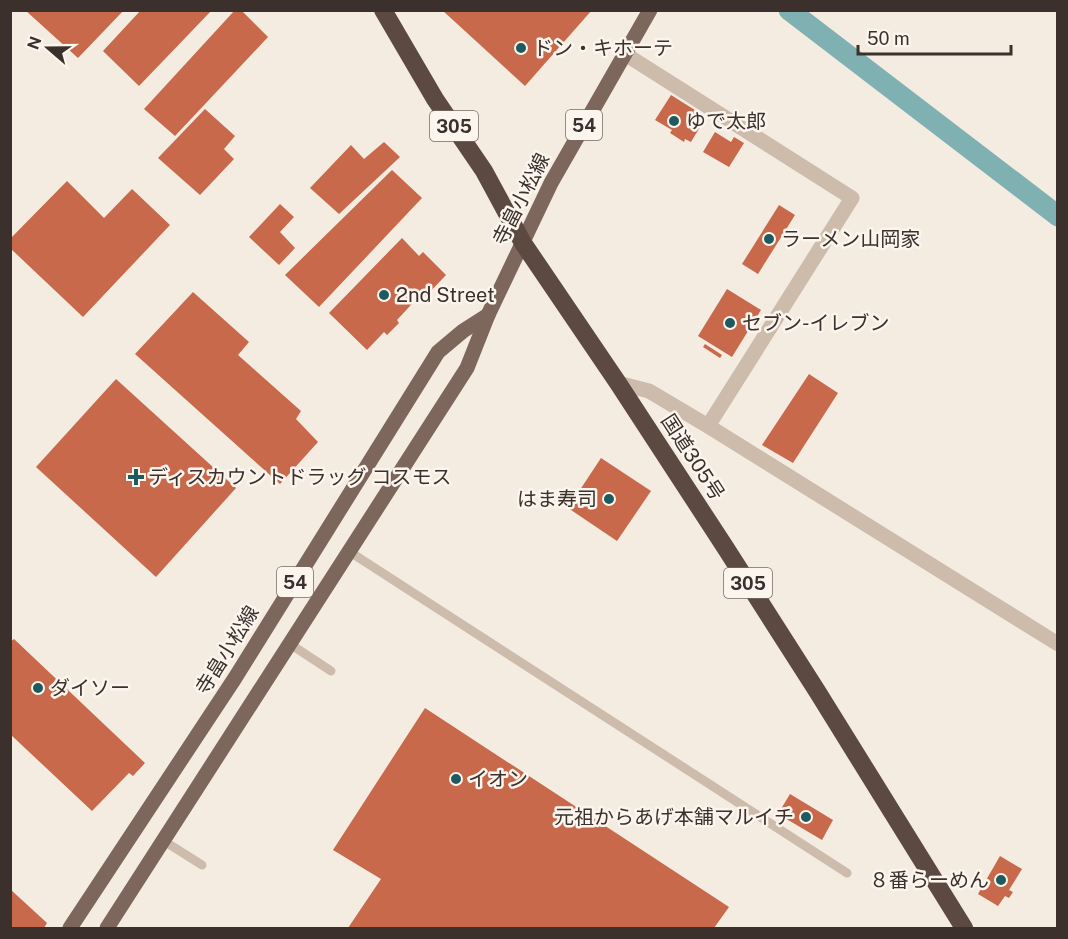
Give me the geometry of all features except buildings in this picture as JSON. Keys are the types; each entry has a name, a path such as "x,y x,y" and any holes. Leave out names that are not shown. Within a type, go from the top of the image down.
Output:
{"highway":[{"name":"国道305号","path":"383,10 435,99 484,171 523,243 618,383 817,692 964,928"}],"main road":[{"name":"寺畠小松線","path":"107,928 467,368 488,315 551,183 650,10"},
{"name":"寺畠小松線","path":"70,928 235,678 438,352 463,331 488,315"}],"street":[{"path":"625,54 852,198 708,426"},
{"path":"618,383 649,391 1058,644"}],"lane":[{"path":"350,552 846,873"},
{"path":"290,644 331,671"},
{"path":"164,841 202,866"}],"waterway":[{"path":"789,10 1058,216"}],"place":[{"name":"ドン・キホーテ","path":"521,48"},
{"name":"ゆで太郎","path":"674,121"},
{"name":"ラーメン山岡家","path":"769,239"},
{"name":"2nd Street","path":"384,295"},
{"name":"セブン-イレブン","path":"730,323"},
{"name":"ディスカウントドラッグ コスモス","path":"136,477"},
{"name":"はま寿司","path":"609,499"},
{"name":"ダイソー","path":"38,688"},
{"name":"イオン","path":"456,779"},
{"name":"元祖からあげ本舗マルイチ","path":"806,817"},
{"name":"８番らーめん","path":"1001,880"}]}
